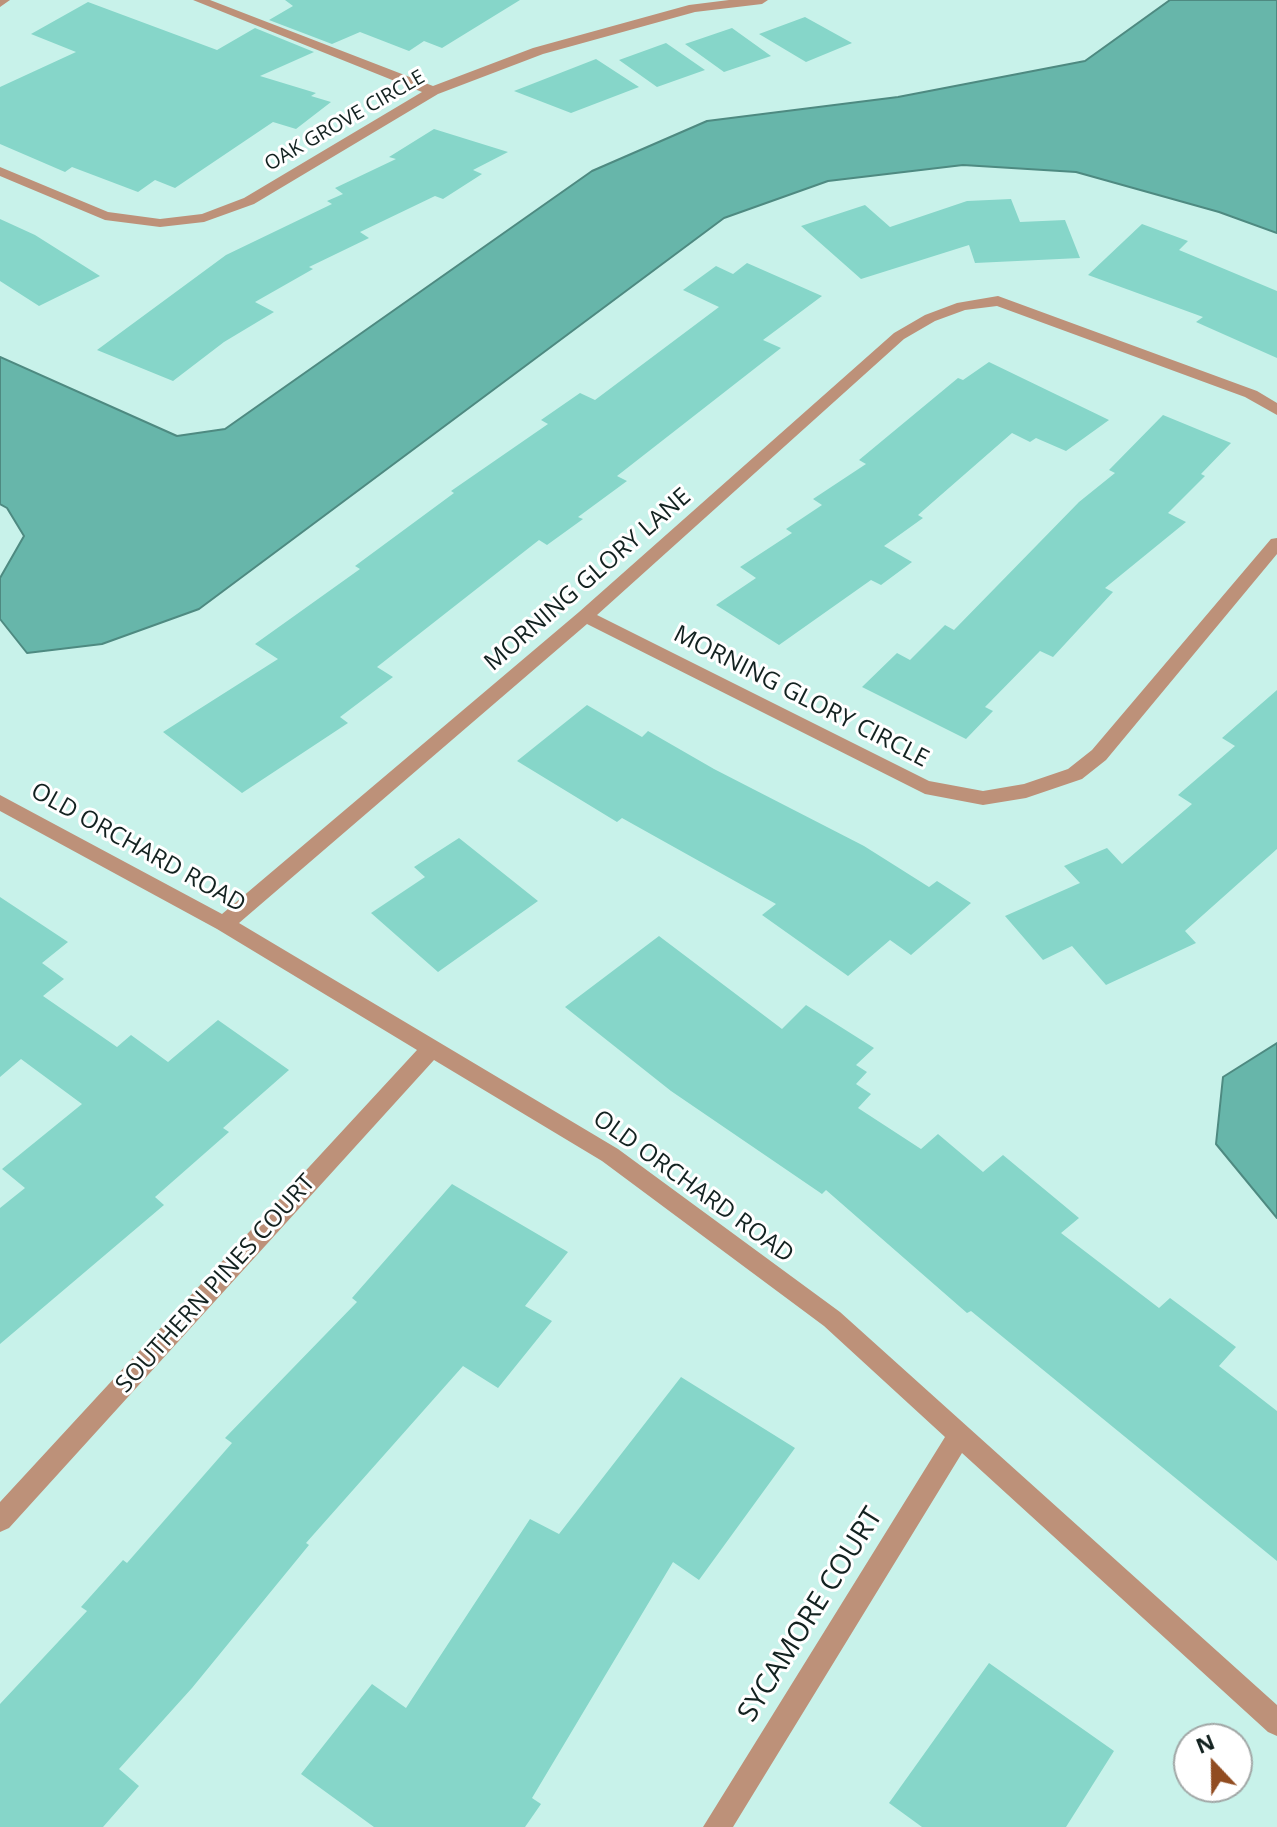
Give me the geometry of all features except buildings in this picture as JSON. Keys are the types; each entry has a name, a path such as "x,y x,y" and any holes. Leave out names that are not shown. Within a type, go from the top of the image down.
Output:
{"street":[{"path":"199,0 433,91"},
{"name":"OAK GROVE CIRCLE","path":"0,171 105,216 160,223 204,218 249,201 433,91 538,51 689,4 762,0"},
{"name":"MORNING GLORY LANE","path":"224,924 585,616 899,336 962,306 998,301 1251,394 1277,410"},
{"name":"MORNING GLORY CIRCLE","path":"585,616 925,787 983,798 1026,791 1075,774 1099,755 1277,543"},
{"name":"OLD ORCHARD ROAD","path":"0,802 224,924 622,1164 832,1319 1277,1723"},
{"name":"SOUTHERN PINES COURT","path":"0,1520 432,1048"},
{"name":"SYCAMORE COURT","path":"717,1827 959,1436"}],"shaded area":[{"path":"1170,0 1277,0 1277,233 1219,212 1076,172 963,165 828,181 724,218 199,609 102,644 27,653 0,619 0,578 24,536 7,508 0,504 0,357 177,436 225,429 592,171 707,121 898,97 1085,61"},
{"path":"1277,1043 1277,1218 1216,1144 1223,1077"}]}
